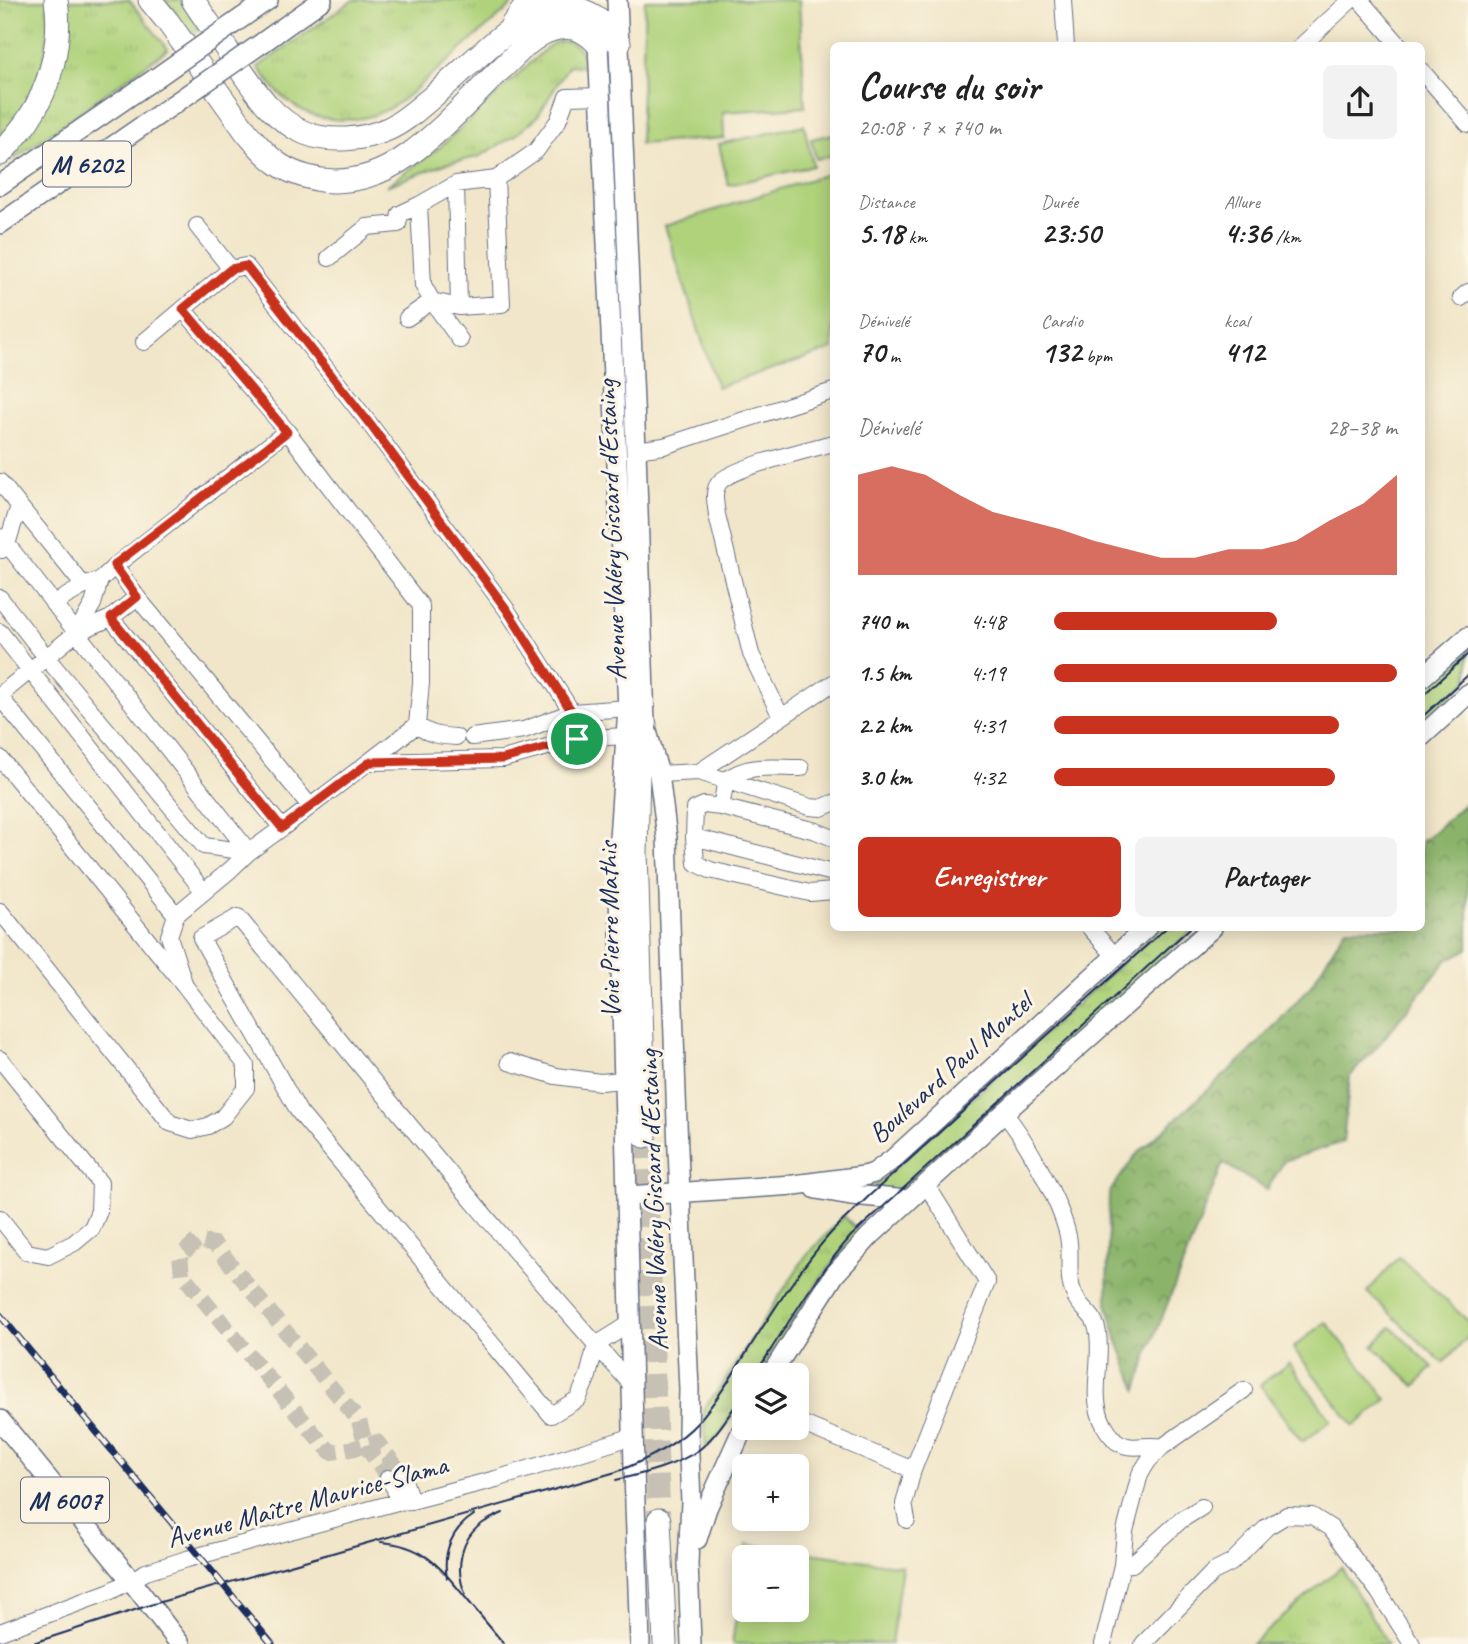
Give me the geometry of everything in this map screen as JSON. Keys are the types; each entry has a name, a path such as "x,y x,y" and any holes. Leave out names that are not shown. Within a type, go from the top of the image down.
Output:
{"highway":[{"path":"0,154 29,119 43,93 56,40 56,0"},
{"path":"150,0 247,133 276,163 307,178 337,182 374,174 406,157 537,37 564,27 578,29 608,43 612,31 584,10 569,6 552,7 537,12 492,44 418,109 389,129 349,139 326,138 304,133 262,102 193,0"},
{"name":"Voie Pierre Mathis","path":"645,724 638,771 636,852 645,1136"},
{"path":"659,1520 665,1644"}],"main road":[{"name":"M 6202","path":"0,185 268,0"},
{"name":"M 6202","path":"0,224 322,0"},
{"name":"Avenue Valéry Giscard d'Estaing","path":"617,0 601,96 628,708 618,853 640,1644"},
{"name":"Avenue Valéry Giscard d'Estaing","path":"608,43 636,450 645,724 659,774 667,838 689,1389 691,1513 688,1563 691,1644"},
{"path":"1425,675 1468,637"},
{"path":"1425,733 1468,694"},
{"name":"Boulevard Paul Montel","path":"794,1185 874,1173 893,1159 1143,931"},
{"path":"778,1363 835,1274 870,1236 1209,931"},
{"path":"627,1196 794,1185 851,1195 908,1200"},
{"name":"M 6007","path":"0,1420 131,1579 180,1644"},
{"path":"688,1563 707,1508 738,1440"}],"street":[{"path":"492,44 526,0"},
{"path":"1063,0 1066,42"},
{"path":"1305,42 1351,0"},
{"path":"1360,0 1397,42"},
{"path":"1425,75 1468,124"},
{"path":"329,258 367,228 398,224 400,214 456,184 496,179 536,151 558,121 567,97 601,96"},
{"path":"407,318 432,301 459,307 502,304 496,179"},
{"path":"456,184 459,307"},
{"path":"419,205 424,285 460,340"},
{"path":"197,226 243,263 372,427 507,610 572,712 577,739"},
{"path":"144,342 243,263"},
{"path":"183,309 287,432 421,606 421,683 417,725 249,852 176,915 169,936 185,986"},
{"path":"636,450 664,446 830,392"},
{"path":"53,604 92,583 287,432"},
{"path":"781,717 751,654 717,515 715,494 720,482 737,471 830,444"},
{"path":"0,482 19,506 92,583 93,604 76,633"},
{"path":"19,506 2,544 53,604 249,852"},
{"path":"114,565 137,597 310,806"},
{"path":"137,597 111,618 76,633 0,696 176,915"},
{"path":"0,598 204,846 249,852"},
{"path":"111,618 282,828"},
{"path":"0,632 204,892"},
{"path":"699,772 830,685"},
{"path":"417,725 425,732 437,736 464,737 524,730 572,712 628,708"},
{"path":"370,762 503,759 577,739 625,736"},
{"path":"0,758 246,1065 246,1088 223,1117 208,1126 192,1130 170,1122 0,911"},
{"path":"720,807 726,780 734,773 747,768 801,768"},
{"path":"659,774 699,772 810,807 827,805 816,831"},
{"path":"830,837 720,807 704,805 695,809 696,863 710,870 810,893 830,891"},
{"path":"694,837 830,872"},
{"path":"631,1322 596,1345 579,1399 551,1415 299,1112 201,938 238,917 438,1158 596,1345 633,1386"},
{"path":"1093,931 1115,956"},
{"path":"0,1059 100,1183 99,1211 92,1228 74,1243 48,1256 27,1252 0,1218"},
{"path":"509,1062 556,1076 600,1082 623,1080"},
{"path":"1004,1113 1015,1125 1030,1152 1066,1226 1070,1284 1074,1296 1094,1317 1098,1335 1096,1403 1102,1423 1115,1440 1129,1448 1153,1444 1162,1447"},
{"path":"907,1520 904,1504 913,1470 988,1282 926,1184"},
{"path":"1102,1644 1122,1565 1125,1531 1140,1474 1162,1447 1244,1390"},
{"path":"809,1426 913,1470"},
{"name":"Avenue Maître Maurice-Slama","path":"0,1632 111,1591 146,1572 187,1559 496,1479 634,1436"},
{"path":"395,1476 407,1486 404,1502"},
{"path":"1122,1565 1132,1564 1181,1520 1202,1507"},
{"path":"1143,1644 1213,1572 1231,1563 1267,1527 1287,1515 1312,1516 1331,1528 1378,1591 1412,1644"}],"green space":[{"path":"0,0 48,0 48,34 43,64 33,90 0,138"},
{"path":"67,0 129,0 168,49 14,159 13,155"},
{"path":"165,0 180,0 200,29 191,35"},
{"path":"353,0 514,0 509,8 402,100 387,109 356,119 323,118 292,104 279,93 258,67"},
{"path":"645,0 799,0 805,107 723,112 724,138 640,144"},
{"path":"567,41 580,51 584,67 569,65 537,117 516,135 478,157 448,163 386,186 439,148 544,50 555,42"},
{"path":"804,125 813,166 728,185 719,144"},
{"path":"830,135 830,156 816,159 811,139"},
{"path":"830,173 830,350 717,387 665,226"},
{"path":"1468,648 1468,680 1425,719 1425,687"},
{"path":"1468,801 1468,949 1448,959 1350,1076 1343,1142 1284,1161 1267,1190 1223,1163 1148,1353 1137,1390 1117,1339 1107,1303 1109,1193 1135,1156 1250,1052 1310,987 1344,931 1425,931 1427,838"},
{"path":"1158,931 1192,931 911,1186 894,1193 869,1191"},
{"path":"844,1216 860,1233 820,1279 766,1363 736,1363 805,1257"},
{"path":"1399,1257 1468,1321 1468,1337 1443,1363 1367,1292"},
{"path":"1326,1322 1387,1399 1354,1426 1293,1348"},
{"path":"1391,1327 1433,1367 1415,1386 1373,1346"},
{"path":"1289,1363 1331,1420 1302,1442 1260,1385"},
{"path":"732,1369 732,1416 720,1434 706,1448 703,1409"},
{"path":"809,1553 902,1566 891,1644 732,1644 735,1622 809,1622"},
{"path":"1341,1567 1388,1644 1252,1644"}],"tunnel":[{"path":"645,1136 659,1520"},
{"path":"388,1478 366,1446 359,1421 214,1244 198,1240 180,1256 182,1274 321,1442 331,1452 354,1448 366,1445 371,1444 377,1442 402,1474"}],"tram line":[{"path":"1425,693 1468,654"},
{"path":"1425,714 1468,675"},
{"path":"30,1644 150,1605 616,1472 670,1445 690,1430 708,1410 791,1284 835,1229 1163,931"},
{"path":"762,1363 812,1287 851,1236 1187,931"},
{"path":"616,1480 648,1472 691,1455 707,1443 732,1410"},
{"path":"465,1593 460,1565 469,1537 475,1529 503,1513"},
{"path":"447,1578 446,1559 450,1542 460,1527 474,1515"},
{"path":"381,1542 409,1548 430,1559 504,1644"}],"railway":[{"path":"0,1315 272,1644"}],"route":[{"path":"246,266 372,427 507,610 572,712 577,739 503,759 370,762 282,828 111,618 137,597 114,565 287,432 183,309 231,269 246,266"}]}
